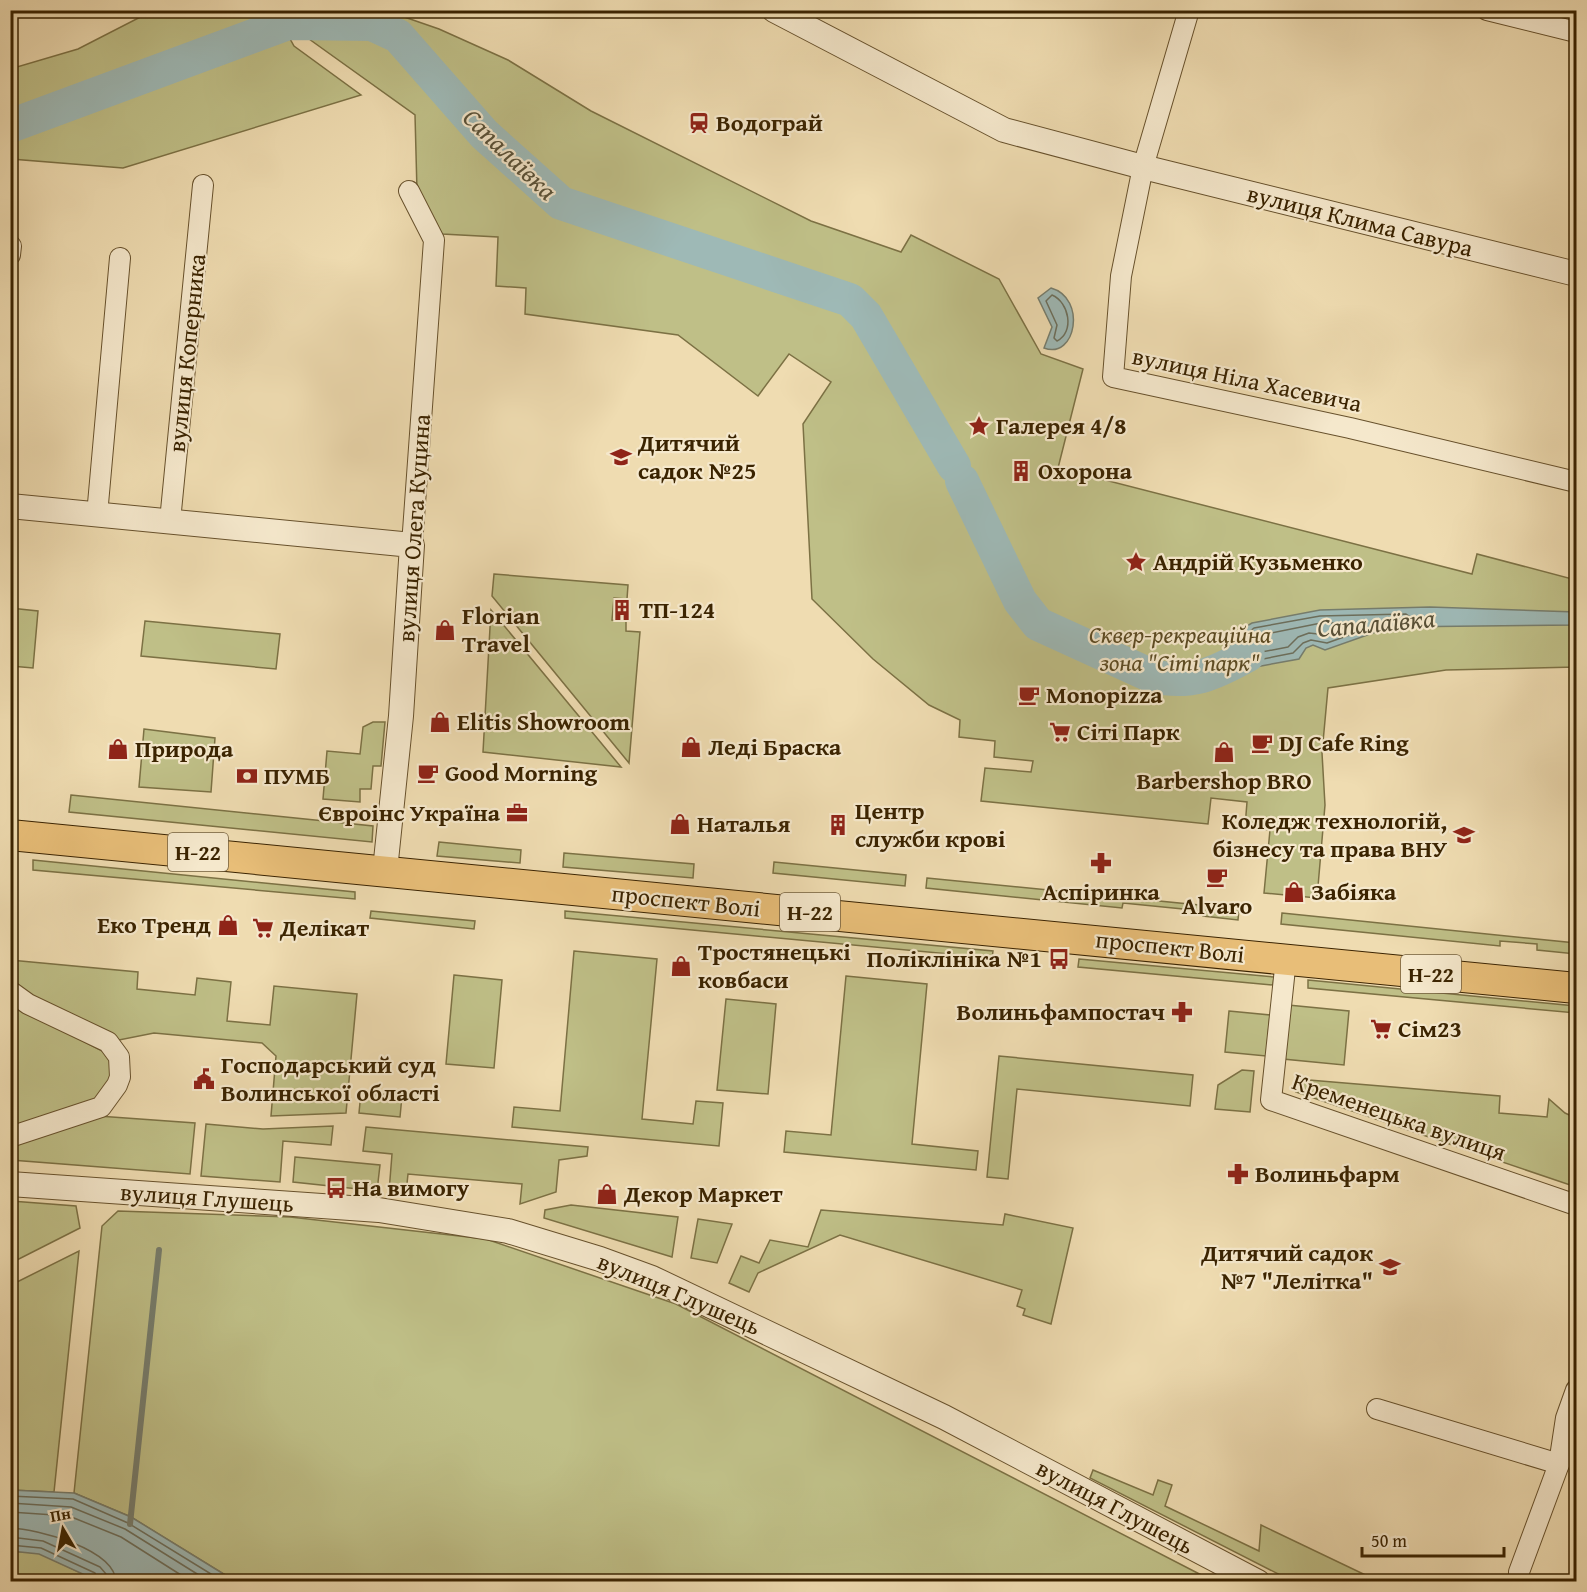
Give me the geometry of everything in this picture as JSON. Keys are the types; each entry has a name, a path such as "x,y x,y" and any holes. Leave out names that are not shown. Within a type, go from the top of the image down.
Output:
{"main road":[{"name":"проспект Волі","path":"10,835 1576,988"}],"street":[{"name":"вулиця Клима Савура","path":"774,10 1004,130 1143,168 1576,274"},
{"path":"1143,168 1189,10"},
{"path":"1487,10 1576,32"},
{"name":"вулиця Ніла Хасевича","path":"1143,168 1121,276 1113,377 1350,428 1576,482"},
{"name":"вулиця Коперника","path":"170,521 203,185"},
{"name":"вулиця Олега Куцина","path":"385,870 400,716 434,240 409,191"},
{"path":"10,255 11,246"},
{"path":"97,514 120,258"},
{"path":"10,506 412,545"},
{"name":"Кременецька вулиця","path":"1286,959 1271,1100 1576,1205"},
{"path":"10,991 28,1004 108,1042 115,1048 121,1066 117,1085 101,1107 10,1137"},
{"name":"вулиця Глушець","path":"10,1184 380,1210 508,1231 600,1259 652,1278 944,1417 1258,1581"},
{"path":"1519,1572 1559,1464 1566,1418 1576,1390"},
{"path":"1377,1409 1559,1464"}],"green space":[{"name":"Сквер-рекреаційна зона \"Сіті парк\"","path":"280,10 281,13 288,10 387,11 439,29 508,60 591,111 811,221 901,252 911,235 999,279 1041,354 1083,369 1058,468 1472,574 1477,554 1576,580 1576,667 1446,670 1328,688 1322,753 1325,805 1317,898 1264,893 1270,830 1245,827 1247,802 1211,798 1208,824 981,801 985,768 1031,772 1033,761 994,757 995,741 959,737 960,720 929,705 873,659 812,599 803,424 831,382 789,354 758,396 678,335 525,314 526,288 496,286 498,237 442,234 417,191 415,115 302,34 289,37 294,46 361,95 123,168 11,159 10,69 78,49 152,11"},
{"path":"494,574 628,585 627,599 614,598 612,620 626,621 626,631 640,632 629,763 492,596"},
{"path":"10,608 38,611 33,668 11,666"},
{"path":"491,610 621,767 483,752"},
{"path":"145,621 280,634 276,669 141,656"},
{"path":"373,722 385,722 381,766 373,766 371,789 360,789 360,802 323,799 327,751 360,754 363,727"},
{"path":"144,729 215,738 211,792 139,787"},
{"path":"71,795 373,826 372,842 69,812"},
{"path":"439,842 521,850 520,863 437,856"},
{"path":"564,853 694,864 693,878 563,867"},
{"path":"33,860 355,892 355,899 33,870"},
{"path":"774,862 906,875 905,886 773,873"},
{"path":"927,878 1239,909 1238,920 1203,916 1203,911 1123,903 1122,908 926,888"},
{"path":"371,911 475,921 474,929 370,918"},
{"path":"565,911 993,951 992,958 565,918"},
{"path":"1282,913 1576,943 1576,954 1537,950 1537,944 1500,941 1500,946 1281,924"},
{"path":"574,951 657,959 642,1119 693,1124 696,1101 723,1103 719,1146 512,1127 514,1107 560,1111"},
{"path":"1079,959 1274,977 1273,985 1078,967"},
{"path":"10,960 138,972 137,989 195,995 197,978 231,982 227,1021 270,1025 274,986 357,994 346,1113 271,1116 276,1056 262,1043 154,1033 119,1040 22,990 11,976"},
{"path":"454,975 502,980 494,1068 446,1064"},
{"path":"846,976 927,984 912,1144 978,1151 976,1170 784,1152 786,1131 831,1135"},
{"path":"1308,980 1576,1006 1576,1013 1308,988"},
{"path":"726,999 776,1004 768,1094 717,1090"},
{"path":"10,1003 108,1054 112,1066 109,1082 96,1099 11,1127"},
{"path":"1288,1005 1349,1011 1344,1065 1283,1059"},
{"path":"1229,1011 1270,1015 1266,1056 1225,1052"},
{"path":"999,1056 1193,1075 1190,1106 1017,1089 1008,1179 987,1177"},
{"path":"1242,1070 1254,1071 1250,1112 1215,1109 1218,1085"},
{"path":"1297,1079 1500,1096 1499,1113 1547,1117 1549,1099 1565,1113 1576,1118 1576,1187 1296,1092"},
{"path":"361,1092 402,1096 400,1117 359,1113"},
{"path":"98,1116 195,1123 190,1174 11,1160 10,1145"},
{"path":"206,1124 263,1129 333,1126 331,1145 283,1141 280,1182 201,1176"},
{"path":"366,1127 588,1147 587,1156 559,1160 556,1192 520,1204 522,1184 408,1174 406,1193 389,1192 392,1154 363,1151"},
{"path":"295,1157 380,1165 377,1191 293,1182"},
{"path":"11,1201 76,1206 80,1228 11,1263"},
{"path":"571,1205 678,1217 672,1257 544,1218 545,1210"},
{"path":"821,1210 1003,1225 1005,1214 1073,1228 1051,1324 1023,1315 1025,1309 1017,1306 1022,1290 840,1235 758,1273 749,1292 729,1283 741,1256 759,1263 770,1240 808,1247"},
{"path":"118,1211 290,1217 486,1239 676,1304 1213,1581 235,1581 131,1517 74,1493 102,1226"},
{"path":"698,1219 732,1224 717,1263 691,1258"},
{"path":"79,1251 54,1492 11,1490 11,1285"},
{"path":"1093,1470 1153,1495 1158,1480 1172,1485 1165,1506 1259,1551 1261,1525 1378,1581 1292,1581 1090,1478"},
{"path":"10,1551 39,1553 98,1581 11,1581"}],"water":[{"path":"1051,288 1062,294 1070,303 1073,315 1070,337 1064,345 1055,349 1044,348 1052,327 1038,298"},
{"path":"1430,607 1576,612 1576,625 1390,627 1325,650 1313,645 1306,648 1299,659 1234,671 1207,681 1206,673 1226,664 1245,627 1252,623 1320,610"},
{"path":"10,1490 74,1493 131,1517 235,1581 98,1581 39,1554 11,1551"}],"waterway":[{"name":"Сапалаївка","path":"10,126 288,23 372,24 398,36 484,134 561,203 850,300 866,316 954,466"},
{"name":"Сапалаївка","path":"962,481 1020,601 1038,624 1152,676 1179,679 1202,676 1224,668 1248,655"},
{"path":"130,1524 159,1250"}],"place":[{"name":"Водограй","path":"699,123"},
{"name":"Галерея 4/8","path":"979,426"},
{"name":"Дитячий садок №25","path":"621,457"},
{"name":"Охорона","path":"1021,471"},
{"name":"Андрій Кузьменко","path":"1136,562"},
{"name":"ТП-124","path":"622,610"},
{"name":"Florian Travel","path":"445,630"},
{"name":"Monopizza","path":"1029,695"},
{"name":"Elitis Showroom","path":"440,722"},
{"name":"Сіті Парк","path":"1060,732"},
{"name":"DJ Cafe Ring","path":"1262,743"},
{"name":"Леді Браска","path":"691,747"},
{"name":"Природа","path":"118,749"},
{"name":"Barbershop BRO","path":"1224,752"},
{"name":"Good Morning","path":"428,773"},
{"name":"ПУМБ","path":"247,776"},
{"name":"Євроінс Україна","path":"517,813"},
{"name":"Наталья","path":"680,824"},
{"name":"Центр служби крові","path":"838,825"},
{"name":"Коледж технологій, бізнесу та права ВНУ","path":"1464,835"},
{"name":"Аспіринка","path":"1101,863"},
{"name":"Alvaro","path":"1217,877"},
{"name":"Забіяка","path":"1294,892"},
{"name":"Еко Тренд","path":"228,925"},
{"name":"Делікат","path":"263,928"},
{"name":"Поліклініка №1","path":"1059,959"},
{"name":"Тростянецькі ковбаси","path":"681,966"},
{"name":"Волиньфампостач","path":"1182,1012"},
{"name":"Сім23","path":"1381,1029"},
{"name":"Господарський суд Волинської області","path":"204,1079"},
{"name":"Волиньфарм","path":"1238,1174"},
{"name":"На вимогу","path":"336,1188"},
{"name":"Декор Маркет","path":"607,1194"},
{"name":"Дитячий садок №7 \"Лелітка\"","path":"1390,1267"}]}
